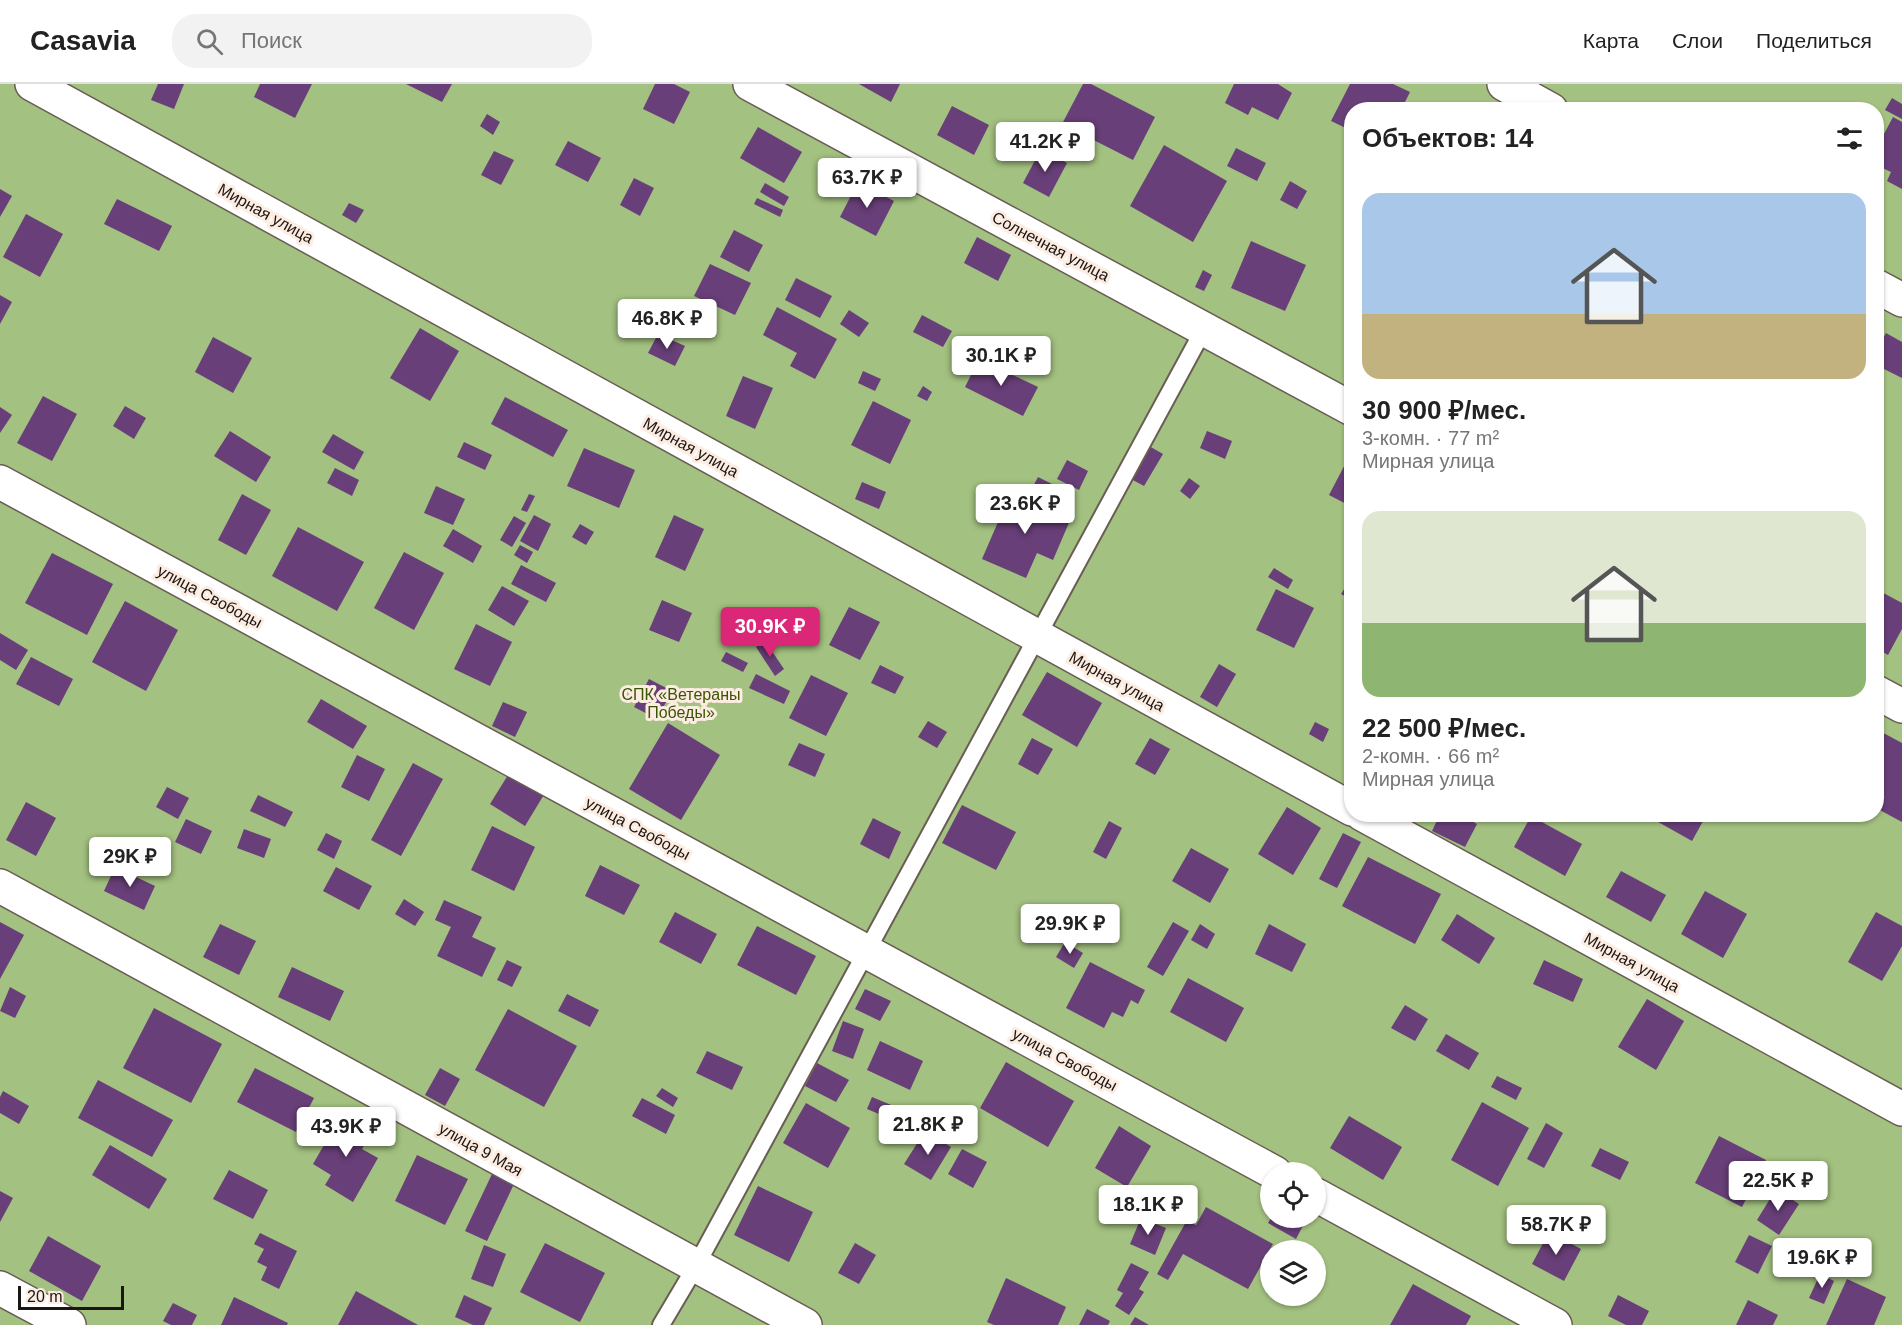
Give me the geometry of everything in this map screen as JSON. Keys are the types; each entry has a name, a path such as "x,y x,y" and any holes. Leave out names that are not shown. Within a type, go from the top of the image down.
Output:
{"street":[{"name":"Мирная улица","path":"32,84 1344,805"},
{"name":"Солнечная улица","path":"750,84 1344,405"},
{"path":"1504,84 1537,102"},
{"path":"1884,290 1902,300"},
{"name":"улица Свободы","path":"0,482 1260,1165"},
{"path":"1884,696 1902,706"},
{"name":"Мирная улица","path":"1377,822 1902,1109"},
{"name":"улица 9 Мая","path":"0,886 805,1325"},
{"path":"1326,1200 1555,1325"},
{"path":"0,1288 69,1325"}],"lane":[{"path":"661,1325 696,1266 1204,329"}],"green space":[{"name":"СПК «Ветераны Победы»","path":"0,84 1902,84 1902,1325 0,1325"}],"building":[{"path":"158,84 184,84 174,109 151,100"},
{"path":"260,84 312,84 295,118 254,97"},
{"path":"406,84 452,84 442,102"},
{"path":"655,84 674,84 690,92 674,124 643,109"},
{"path":"859,84 900,84 891,102"},
{"path":"1083,84 1091,84 1155,117 1133,160 1062,124"},
{"path":"1234,84 1278,84 1292,93 1278,120 1252,107 1248,115 1225,103"},
{"path":"1350,84 1393,84 1410,92 1405,102 1344,102 1344,127 1331,121"},
{"path":"1892,98 1902,104 1902,119 1885,110"},
{"path":"952,106 989,125 974,155 937,135"},
{"path":"487,114 500,122 493,135 480,126"},
{"path":"1893,117 1902,122 1902,189 1887,181 1891,172 1884,169 1884,134"},
{"path":"758,127 802,152 784,183 740,158"},
{"path":"568,141 601,158 588,182 555,165"},
{"path":"1164,145 1227,181 1193,242 1130,206"},
{"path":"1236,148 1266,163 1257,181 1227,166"},
{"path":"1041,149 1067,163 1049,197 1023,183"},
{"path":"494,151 514,160 501,185 481,175"},
{"path":"634,178 654,188 640,216 620,205"},
{"path":"1290,181 1307,191 1297,209 1280,200"},
{"path":"858,182 894,201 876,236 840,217"},
{"path":"765,183 789,197 784,206 760,192"},
{"path":"0,189 12,196 0,217"},
{"path":"757,198 783,210 780,217 754,204"},
{"path":"117,199 172,226 159,251 104,224"},
{"path":"349,203 364,210 356,223 342,215"},
{"path":"26,214 63,234 40,277 3,257"},
{"path":"734,230 763,245 749,272 720,257"},
{"path":"977,237 1011,255 998,281 964,263"},
{"path":"1251,241 1306,265 1285,311 1231,288"},
{"path":"710,264 751,283 735,315 694,296"},
{"path":"1203,270 1212,275 1204,291 1195,287"},
{"path":"796,278 832,296 820,318 785,300"},
{"path":"0,295 12,302 0,324"},
{"path":"777,307 837,339 815,379 790,366 797,353 763,335"},
{"path":"849,310 869,323 859,337 840,324"},
{"path":"922,315 952,331 943,347 913,332"},
{"path":"420,328 459,351 430,401 390,378"},
{"path":"1886,333 1902,342 1902,378 1884,369"},
{"path":"658,334 685,346 675,366 648,353"},
{"path":"213,337 252,358 233,393 195,372"},
{"path":"979,359 1038,387 1023,416 965,387"},
{"path":"863,371 881,379 875,391 858,383"},
{"path":"743,376 773,388 755,429 726,416"},
{"path":"923,386 932,392 927,401 917,396"},
{"path":"43,396 77,414 52,461 17,443"},
{"path":"505,397 568,430 553,457 491,424"},
{"path":"873,401 911,420 890,464 851,445"},
{"path":"125,406 146,418 134,439 113,426"},
{"path":"0,407 12,415 0,433"},
{"path":"230,431 271,457 256,482 214,456"},
{"path":"1207,431 1232,441 1225,459 1200,448"},
{"path":"333,434 364,452 354,470 322,452"},
{"path":"464,442 492,455 485,470 457,457"},
{"path":"1149,446 1163,454 1144,486 1131,479"},
{"path":"584,448 635,470 619,508 567,486"},
{"path":"1067,460 1088,471 1079,490 1057,479"},
{"path":"1344,466 1344,503 1329,495"},
{"path":"335,468 359,480 352,496 327,483"},
{"path":"1038,477 1068,492 1062,505 1031,490"},
{"path":"1189,478 1200,486 1190,499 1180,491"},
{"path":"862,482 886,492 879,509 855,499"},
{"path":"436,486 465,499 453,525 424,513"},
{"path":"1011,492 1071,518 1053,560 1037,553 1026,578 982,559"},
{"path":"242,494 271,510 246,555 218,540"},
{"path":"529,494 535,496 527,512 521,510"},
{"path":"534,515 551,524 538,551 520,541"},
{"path":"674,515 704,529 685,571 655,557"},
{"path":"514,516 526,523 512,547 500,540"},
{"path":"580,524 594,532 586,545 572,537"},
{"path":"298,527 364,562 337,611 272,576"},
{"path":"453,529 482,546 473,563 443,546"},
{"path":"520,545 533,552 527,563 514,555"},
{"path":"404,552 444,573 414,630 374,608"},
{"path":"52,553 113,584 87,635 25,603"},
{"path":"521,565 556,583 546,602 511,584"},
{"path":"1274,568 1293,580 1288,589 1268,577"},
{"path":"502,586 529,601 514,626 488,610"},
{"path":"1276,589 1314,608 1294,648 1256,630"},
{"path":"1884,593 1902,603 1902,629 1888,655 1884,653"},
{"path":"662,600 692,613 679,642 649,630"},
{"path":"125,601 178,630 146,691 92,662"},
{"path":"849,607 880,622 860,660 829,645"},
{"path":"476,624 512,642 490,686 454,669"},
{"path":"0,633 28,650 16,670 0,660"},
{"path":"765,641 784,669 775,676 756,647"},
{"path":"726,652 748,663 743,672 721,661"},
{"path":"31,657 73,679 59,706 16,684"},
{"path":"1219,664 1236,674 1217,707 1200,697"},
{"path":"880,665 904,677 895,694 871,683"},
{"path":"1047,672 1102,703 1077,747 1022,715"},
{"path":"756,674 790,691 784,704 749,688"},
{"path":"811,675 848,693 826,736 789,718"},
{"path":"649,679 672,691 657,719 634,707"},
{"path":"321,699 367,726 353,749 307,722"},
{"path":"503,702 527,712 515,737 492,726"},
{"path":"928,721 947,732 937,748 918,737"},
{"path":"1315,722 1329,729 1323,742 1309,734"},
{"path":"668,723 720,755 681,820 629,789"},
{"path":"1884,733 1902,743 1902,822 1884,812"},
{"path":"1032,738 1053,749 1038,775 1018,764"},
{"path":"1150,738 1170,749 1155,775 1135,764"},
{"path":"799,743 825,754 815,777 788,765"},
{"path":"357,755 385,769 369,801 341,787"},
{"path":"413,763 443,779 401,856 371,840"},
{"path":"513,767 548,788 525,826 490,804"},
{"path":"167,787 189,798 178,819 156,807"},
{"path":"258,795 293,812 285,827 250,811"},
{"path":"26,802 56,818 36,856 6,840"},
{"path":"962,805 1016,832 996,870 942,843"},
{"path":"1287,807 1321,828 1293,875 1258,854"},
{"path":"873,818 901,832 889,859 860,844"},
{"path":"186,819 212,831 201,854 175,842"},
{"path":"1109,821 1122,828 1106,859 1093,852"},
{"path":"1436,822 1473,822 1477,824 1465,847 1432,831"},
{"path":"1528,822 1542,822 1582,844 1565,876 1514,847"},
{"path":"1658,822 1703,822 1692,841"},
{"path":"492,826 535,847 514,891 471,870"},
{"path":"244,829 271,839 264,858 237,848"},
{"path":"326,833 342,841 334,859 317,850"},
{"path":"1343,833 1361,842 1337,888 1319,879"},
{"path":"1191,848 1229,869 1210,903 1172,881"},
{"path":"1368,857 1441,894 1415,944 1342,906"},
{"path":"600,865 640,885 624,915 585,896"},
{"path":"115,867 155,886 144,910 104,891"},
{"path":"336,867 372,886 359,910 323,891"},
{"path":"1621,871 1666,895 1651,922 1606,897"},
{"path":"1705,891 1747,914 1723,958 1681,934"},
{"path":"404,899 424,912 415,926 395,914"},
{"path":"444,900 482,917 472,937 496,948 482,977 437,956 451,927 435,920"},
{"path":"675,912 717,934 701,964 659,942"},
{"path":"1876,912 1902,926 1902,946 1882,981 1848,962"},
{"path":"1457,914 1495,938 1479,964 1441,940"},
{"path":"0,922 24,935 0,979"},
{"path":"1173,922 1189,931 1163,976 1147,967"},
{"path":"220,924 256,941 239,975 203,957"},
{"path":"1200,924 1215,934 1207,949 1191,940"},
{"path":"1269,924 1306,944 1292,972 1255,954"},
{"path":"757,926 816,956 796,995 737,965"},
{"path":"1065,942 1083,953 1074,968 1056,957"},
{"path":"507,960 522,967 512,987 497,980"},
{"path":"1544,960 1583,979 1573,1002 1533,984"},
{"path":"1090,962 1145,990 1138,1004 1131,1000 1123,1017 1112,1012 1104,1028 1066,1008"},
{"path":"292,967 344,991 330,1021 278,997"},
{"path":"1188,978 1244,1008 1226,1042 1170,1012"},
{"path":"10,987 26,996 15,1018 0,1011"},
{"path":"865,989 891,1001 880,1021 855,1009"},
{"path":"567,994 599,1010 590,1027 558,1011"},
{"path":"1647,999 1684,1021 1656,1070 1618,1047"},
{"path":"1405,1005 1428,1019 1415,1041 1391,1028"},
{"path":"154,1008 222,1044 191,1103 123,1068"},
{"path":"508,1009 577,1046 544,1107 475,1070"},
{"path":"843,1021 864,1029 853,1059 832,1051"},
{"path":"1446,1034 1479,1053 1469,1070 1436,1051"},
{"path":"880,1041 923,1061 910,1090 867,1070"},
{"path":"707,1051 743,1067 732,1090 696,1073"},
{"path":"1006,1062 1074,1101 1048,1147 980,1108"},
{"path":"817,1063 849,1080 836,1102 805,1086"},
{"path":"255,1068 314,1098 296,1132 237,1102"},
{"path":"440,1068 460,1079 445,1106 425,1095"},
{"path":"1497,1076 1522,1088 1516,1100 1491,1087"},
{"path":"98,1080 173,1120 152,1157 78,1118"},
{"path":"662,1088 678,1098 673,1107 656,1096"},
{"path":"3,1091 29,1106 19,1124 0,1113 0,1097"},
{"path":"872,1097 896,1107 891,1119 867,1109"},
{"path":"642,1098 675,1115 666,1134 632,1116"},
{"path":"1482,1102 1529,1128 1498,1186 1451,1160"},
{"path":"806,1103 850,1128 828,1168 783,1143"},
{"path":"342,1114 372,1132 362,1149 378,1158 353,1202 325,1185 331,1175 313,1164"},
{"path":"1349,1116 1402,1147 1383,1180 1330,1148"},
{"path":"1546,1123 1563,1133 1544,1168 1527,1159"},
{"path":"1119,1126 1151,1146 1127,1187 1095,1168"},
{"path":"925,1131 951,1147 931,1180 904,1164"},
{"path":"1719,1136 1766,1160 1742,1207 1695,1183"},
{"path":"110,1145 167,1179 149,1209 92,1175"},
{"path":"1600,1148 1629,1162 1620,1180 1591,1166"},
{"path":"962,1149 987,1162 973,1188 948,1174"},
{"path":"417,1155 468,1179 445,1225 395,1201"},
{"path":"229,1170 268,1190 253,1219 213,1199"},
{"path":"492,1174 514,1184 487,1241 465,1231"},
{"path":"758,1186 813,1212 789,1262 734,1235"},
{"path":"1776,1189 1799,1204 1779,1235 1757,1220"},
{"path":"0,1191 13,1198 0,1222"},
{"path":"1206,1207 1266,1240 1260,1240 1260,1267 1248,1289 1183,1254 1168,1280 1157,1274 1187,1220 1196,1225"},
{"path":"1141,1218 1166,1228 1155,1255 1130,1244"},
{"path":"1277,1228 1302,1228 1296,1239"},
{"path":"1549,1232 1581,1249 1564,1281 1532,1264"},
{"path":"260,1233 297,1251 279,1289 261,1280 267,1267 257,1262 264,1249 254,1244"},
{"path":"1749,1235 1772,1246 1758,1274 1735,1262"},
{"path":"48,1236 101,1266 82,1301 29,1271"},
{"path":"545,1243 605,1273 580,1322 520,1292"},
{"path":"855,1243 876,1255 859,1284 838,1273"},
{"path":"484,1245 506,1254 493,1287 471,1279"},
{"path":"1782,1248 1797,1254 1792,1265 1777,1258"},
{"path":"1131,1263 1149,1272 1139,1289 1144,1292 1129,1315 1115,1306 1123,1293 1117,1290"},
{"path":"1820,1274 1834,1281 1824,1304 1809,1298"},
{"path":"1006,1278 1066,1307 1058,1325 994,1325 987,1322"},
{"path":"1847,1279 1886,1297 1874,1325 1826,1325"},
{"path":"1413,1284 1471,1316 1466,1325 1390,1325"},
{"path":"356,1291 418,1325 338,1325"},
{"path":"464,1295 492,1308 484,1325 473,1325 455,1317"},
{"path":"1618,1295 1649,1311 1642,1325 1626,1325 1608,1316"},
{"path":"234,1297 288,1323 287,1325 221,1325"},
{"path":"1748,1300 1778,1315 1773,1325 1736,1325"},
{"path":"173,1303 197,1315 192,1325 171,1325 163,1321"},
{"path":"1087,1309 1110,1321 1108,1325 1079,1325"},
{"path":"1135,1317 1149,1325 1130,1325"}]}
